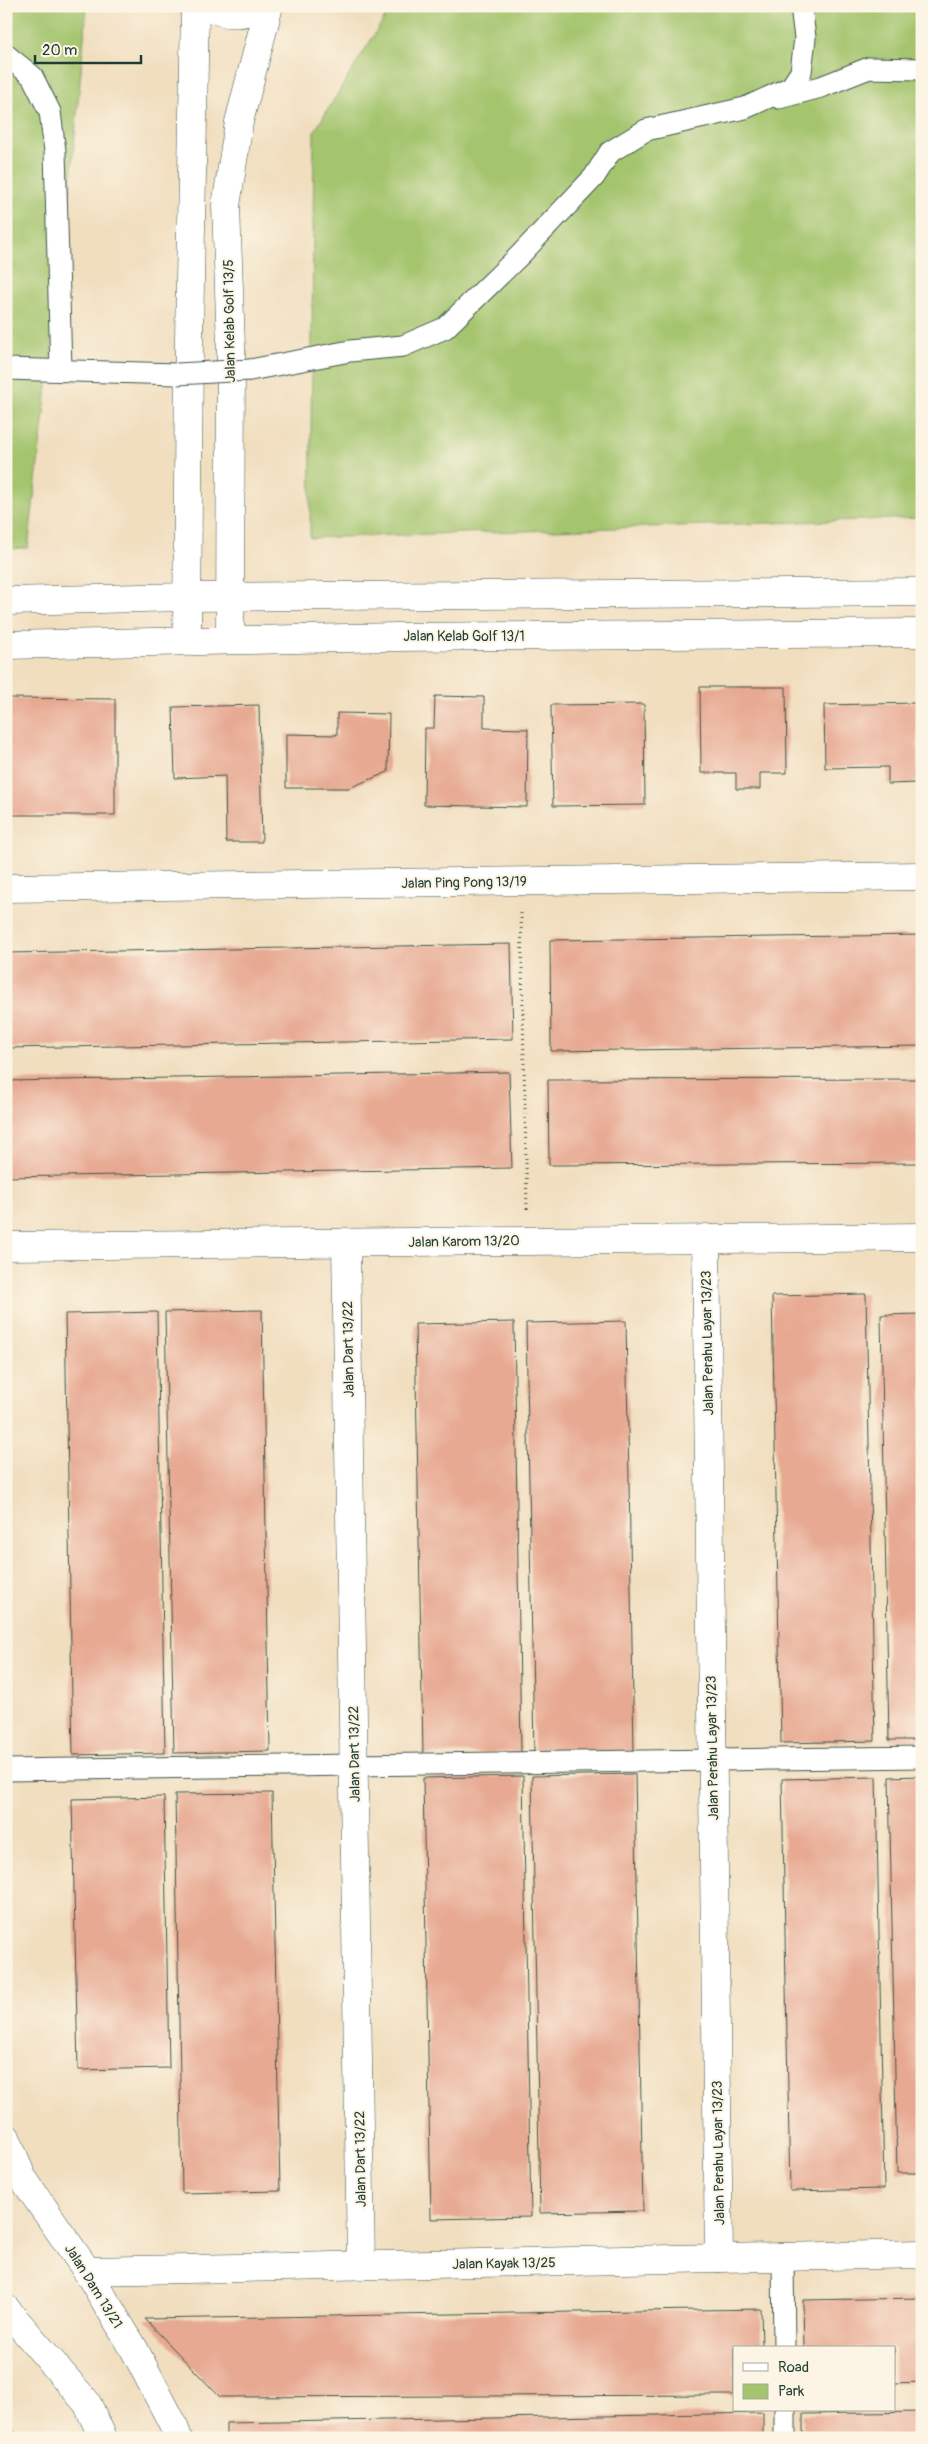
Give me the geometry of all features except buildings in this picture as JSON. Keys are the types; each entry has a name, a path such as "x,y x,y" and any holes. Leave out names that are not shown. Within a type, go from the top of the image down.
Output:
{"street":[{"path":"187,642 195,6"},
{"path":"209,6 231,14 251,12 267,6"},
{"name":"Jalan Kelab Golf 13/5","path":"230,640 231,346 226,206 239,122 267,6"},
{"path":"6,600 922,592"},
{"name":"Jalan Kelab Golf 13/1","path":"6,645 230,640 922,633"},
{"name":"Jalan Ping Pong 13/19","path":"6,888 922,876"},
{"name":"Jalan Karom 13/20","path":"6,1246 922,1237"},
{"name":"Jalan Perahu Layar 13/23","path":"706,1238 719,2258"},
{"name":"Jalan Dart 13/22","path":"346,1242 362,2266"},
{"name":"Jalan Dam 13/21","path":"6,2137 22,2177 87,2271 133,2347 173,2424 178,2438"},
{"name":"Jalan Kayak 13/25","path":"87,2271 922,2254"},
{"path":"6,2309 87,2403 103,2438"}],"lane":[{"path":"745,108 791,87 800,72 805,38 801,6"},
{"path":"6,55 32,76 50,112 55,150 61,370"},
{"path":"6,369 177,374 250,370 350,351 403,346 445,328 594,177 610,152 646,130 745,108 821,87 869,68 922,68"},
{"path":"6,1770 922,1757"},
{"path":"783,2258 784,2346"},
{"path":"785,2412 785,2438"}],"path":[{"path":"520,881 528,1240"}],"green space":[{"path":"6,6 87,6 68,210 28,548 6,549"},
{"path":"392,6 922,6 922,518 310,538 314,132"}]}
